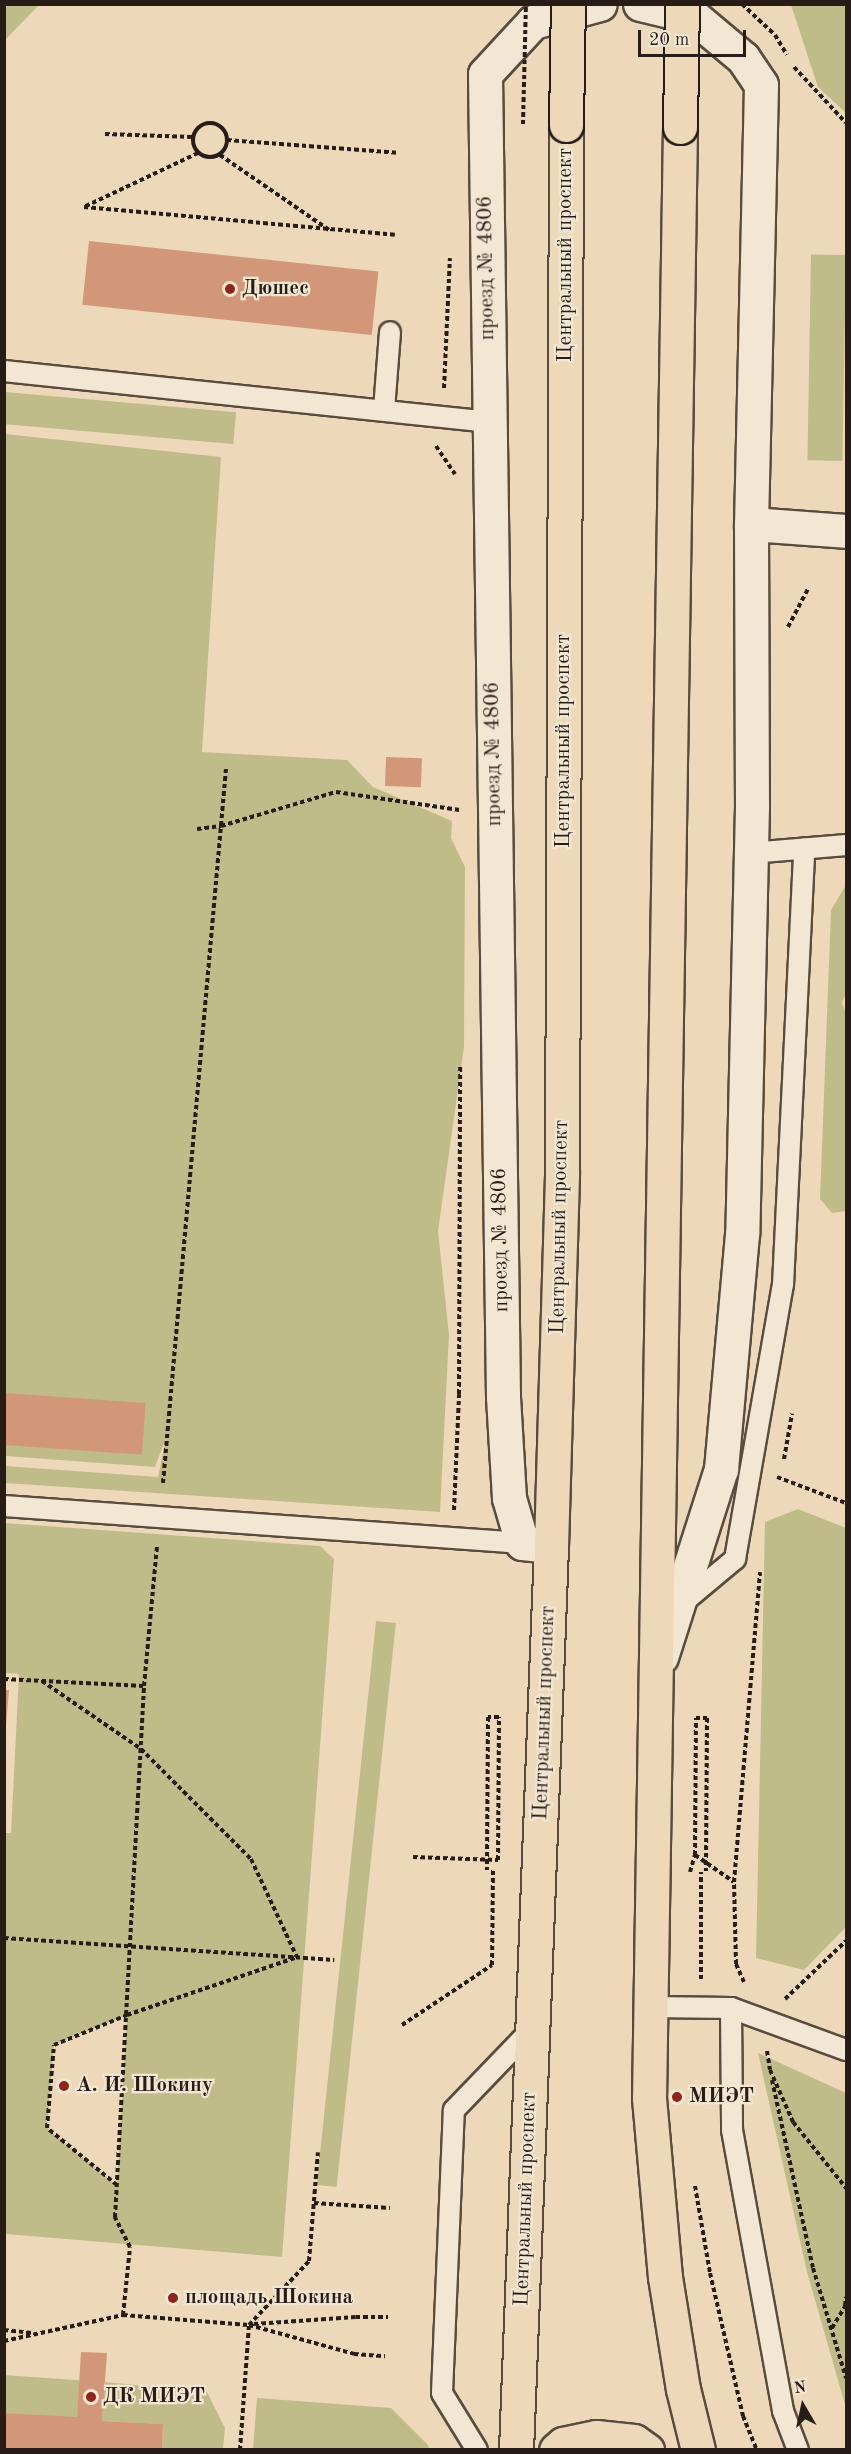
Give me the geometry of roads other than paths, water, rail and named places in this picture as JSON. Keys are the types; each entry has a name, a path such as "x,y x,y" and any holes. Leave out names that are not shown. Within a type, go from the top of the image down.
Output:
{"main road":[{"name":"Центральный проспект","path":"516,2450 534,2028 536,1544 562,1174 568,4"},
{"path":"682,4 649,2007 651,2134 665,2277 683,2389 698,2450"},
{"path":"556,2450 563,2444 596,2437 634,2441 646,2450"}],"street":[{"name":"проезд № 4806","path":"536,1544 509,1498 503,1396 485,74 533,22 600,4"},
{"path":"640,4 694,17 743,58 761,85 751,525 751,853 742,1234 721,1469 675,1609 656,1676"},
{"path":"751,525 846,531"}],"lane":[{"path":"384,410 390,332"},
{"path":"4,371 489,422"},
{"path":"751,853 846,845"},
{"path":"675,1609 735,1559 783,1285 804,849"},
{"path":"4,1506 536,1544"},
{"path":"649,2007 731,2008 846,2050"},
{"path":"731,2008 732,2130 783,2410 798,2450"},
{"path":"477,2450 442,2393 454,2110 534,2028"}],"place":[{"name":"Дюшес","path":"230,289"},
{"name":"А. И. Шокину","path":"64,2086"},
{"name":"МИЭТ","path":"677,2097"},
{"name":"площадь Шокина","path":"173,2298"},
{"name":"ДК МИЭТ","path":"91,2397"}]}
